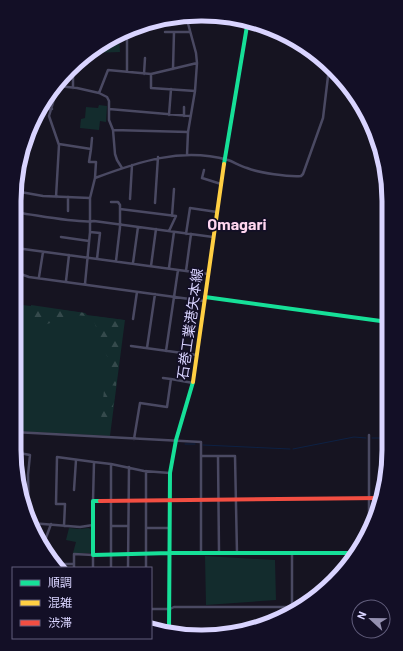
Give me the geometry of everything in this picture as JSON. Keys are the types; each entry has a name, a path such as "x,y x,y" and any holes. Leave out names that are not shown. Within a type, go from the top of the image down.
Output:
{"street":[{"path":"187,21 196,53 197,63 188,132 187,155"},
{"name":"石巻工業港矢本線","path":"169,627 170,553 168,499 170,473 176,440 193,383 198,355 221,184 247,27"},
{"path":"165,32 190,32"},
{"path":"173,69 174,32"},
{"path":"127,71 128,37"},
{"path":"144,74 145,58"},
{"path":"99,93 108,70 151,74 197,63"},
{"path":"95,178 145,160 158,157 187,155 200,155 225,159 256,171 301,176 323,118 328,73"},
{"path":"151,74 151,88 194,91"},
{"path":"73,75 73,88"},
{"path":"62,87 99,93 107,97 109,101 109,120 113,130 116,160 122,168"},
{"path":"169,115 171,89"},
{"path":"55,96 49,116 58,144 56,196"},
{"path":"184,107 184,116"},
{"path":"47,108 52,108"},
{"path":"109,109 190,116"},
{"path":"113,130 188,132"},
{"path":"84,284 90,232 90,198 95,178 96,162 89,162 92,138"},
{"path":"58,144 90,149"},
{"path":"155,203 158,157"},
{"path":"130,199 132,165"},
{"path":"204,170 201,179 221,184"},
{"path":"172,216 174,190"},
{"path":"21,192 36,195 90,198"},
{"path":"68,197 68,211"},
{"path":"111,202 118,202 120,209 116,261"},
{"path":"186,234 190,208 217,212"},
{"path":"120,209 176,216 169,231"},
{"path":"21,212 90,222 94,221 120,224 213,238"},
{"path":"133,263 138,227"},
{"path":"151,266 156,229"},
{"path":"90,232 100,233 98,259"},
{"path":"169,268 174,232"},
{"path":"186,271 191,234"},
{"path":"61,237 89,241"},
{"path":"21,249 208,274"},
{"path":"39,277 43,252"},
{"path":"66,281 70,255"},
{"path":"166,351 178,270"},
{"path":"21,274 29,277 39,277 174,297 205,299 382,321"},
{"path":"133,319 137,292"},
{"path":"147,348 155,294"},
{"path":"131,346 198,355"},
{"path":"163,378 193,383"},
{"path":"134,439 140,404 167,407 171,379"},
{"path":"21,432 201,442 201,553"},
{"path":"369,435 369,516"},
{"path":"21,453 30,455 28,475 29,501"},
{"path":"201,456 235,456 237,553"},
{"path":"218,456 219,552"},
{"path":"64,526 65,504 56,504 57,457 111,464 146,471 170,473"},
{"path":"74,490 76,460"},
{"path":"93,567 94,462"},
{"path":"111,464 111,567"},
{"path":"128,467 128,567"},
{"path":"146,471 146,567"},
{"path":"93,500 375,498"},
{"path":"37,523 80,527 93,525"},
{"path":"45,540 51,524"},
{"path":"111,526 128,526"},
{"path":"146,528 169,528"},
{"path":"62,564 74,566 74,554 111,555 219,552 350,553"},
{"path":"292,552 292,606"},
{"path":"152,609 290,607"}],"green space":[{"path":"119,41 120,52 99,53"},
{"path":"99,105 107,106 106,122 100,121 99,130 80,128 81,119 85,118 86,107 98,108"},
{"path":"21,305 125,320 110,436 21,431"},
{"path":"31,305 85,313 86,316 75,315 44,325 30,314"},
{"path":"92,316 123,320 116,386 105,384 111,373 111,367"},
{"path":"104,390 115,392 111,422 106,423 104,419 101,419"},
{"path":"69,528 89,528 91,530 92,551 90,553 73,553 76,542 66,540"},
{"path":"205,556 275,560 276,600 206,605"}],"waterway":[{"path":"293,449 354,437 366,438"},
{"path":"372,438 382,438"},
{"path":"185,444 195,444"},
{"path":"203,445 290,449"}],"traffic: fast":[{"path":"224,164 247,27"},
{"path":"205,297 382,321"},
{"path":"169,627 170,473 176,440 193,382"},
{"path":"100,501 93,501 93,555 170,553 350,553"}],"traffic: slow":[{"path":"193,382 224,164"}],"traffic: jam":[{"path":"100,501 375,498"}],"district":[{"name":"Omagari","path":"237,224"}]}
